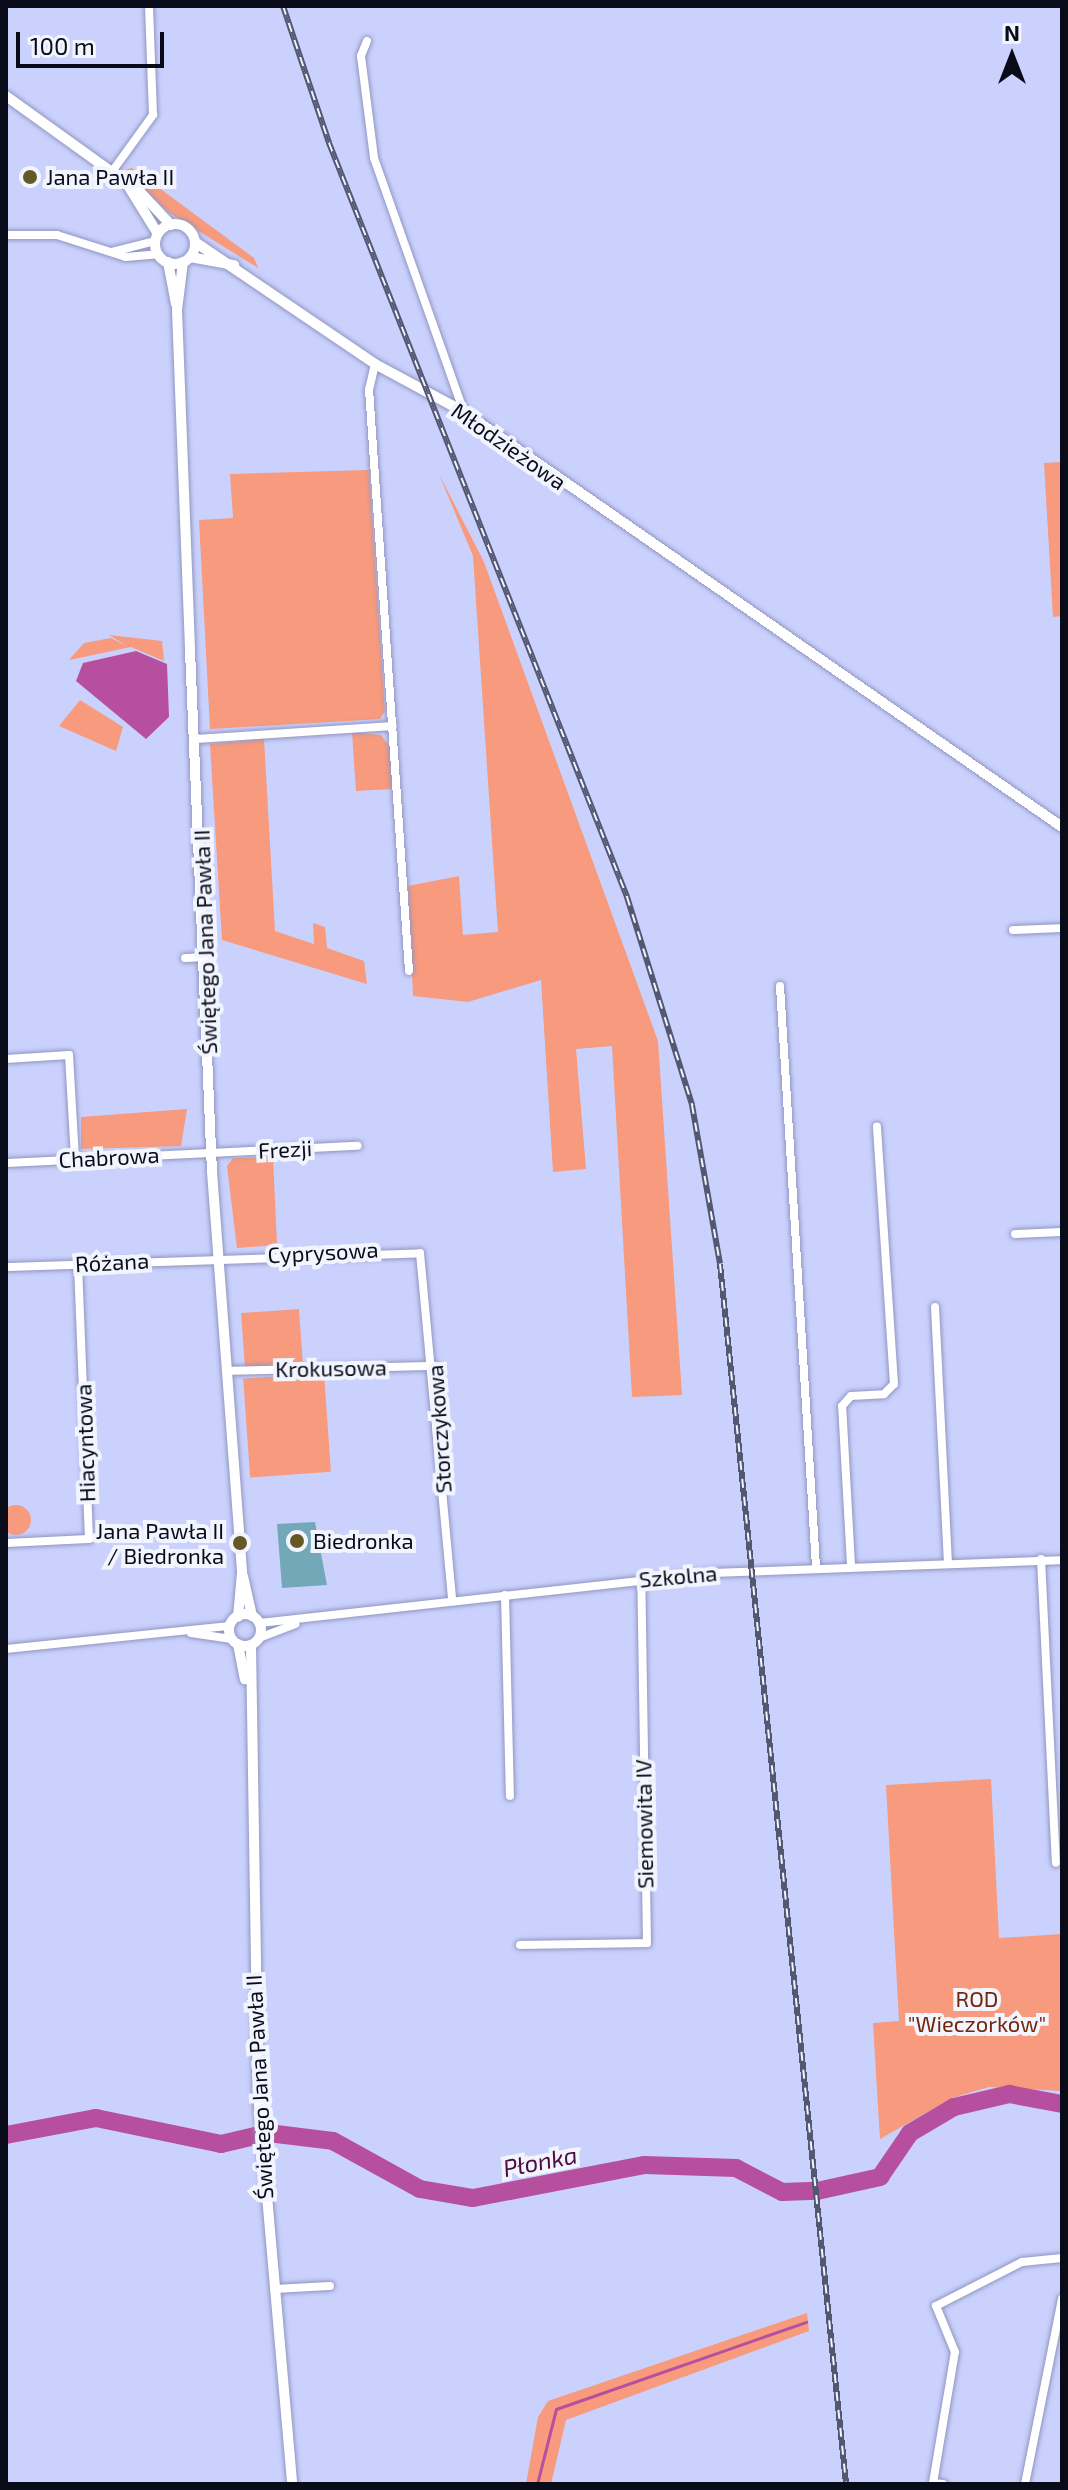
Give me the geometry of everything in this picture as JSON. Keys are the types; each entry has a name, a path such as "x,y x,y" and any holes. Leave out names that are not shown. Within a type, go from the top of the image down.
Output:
{"street":[{"path":"111,173 153,115 149,6"},
{"path":"367,41 361,56 374,158 464,412"},
{"path":"6,96 128,185 171,225 187,228 195,242 187,260"},
{"path":"128,185 156,238 158,254"},
{"path":"107,253 156,238 171,225"},
{"path":"6,235 57,235 107,253 158,254 168,262 187,260 236,265"},
{"name":"Młodzieżowa","path":"195,242 236,265 375,364 464,412 1062,827"},
{"name":"Świętego Jana Pawła II","path":"177,310 187,260"},
{"name":"Świętego Jana Pawła II","path":"168,262 177,310 206,957 211,1153 242,1573 238,1617"},
{"path":"375,364 369,389 409,971"},
{"path":"196,739 393,726"},
{"path":"1013,930 1062,928"},
{"path":"185,958 206,957"},
{"path":"780,986 816,1567"},
{"path":"6,1059 69,1055 75,1159"},
{"path":"851,1565 842,1406 851,1396 884,1394 894,1384 877,1127"},
{"name":"Frezji","path":"211,1153 358,1146"},
{"name":"Chabrowa","path":"6,1163 211,1153"},
{"path":"1015,1234 1062,1232"},
{"name":"Cyprysowa","path":"218,1256 407,1248 425,1257"},
{"name":"Różana","path":"6,1267 218,1256"},
{"name":"Storczykowa","path":"425,1257 452,1601"},
{"name":"Hiacyntowa","path":"6,1543 89,1539 78,1264"},
{"path":"935,1307 948,1561"},
{"name":"Krokusowa","path":"227,1371 435,1366"},
{"path":"1041,1559 1056,1863"},
{"name":"Szkolna","path":"256,1620 296,1624 452,1601 641,1579 851,1565 1062,1560"},
{"name":"Świętego Jana Pawła II","path":"242,1573 256,1620 247,1689 258,2093 292,2484"},
{"name":"Siemowita IV","path":"520,1945 647,1943 641,1579"},
{"path":"505,1595 510,1796"},
{"path":"6,1649 230,1626 238,1617 256,1620"},
{"name":"Szkolna","path":"255,1641 296,1624"},
{"name":"Świętego Jana Pawła II","path":"230,1626 247,1689"},
{"path":"186,1632 235,1641 255,1641"},
{"path":"938,2483 955,2352 936,2311 1012,2266 1062,2258"},
{"path":"274,2289 330,2286"},
{"path":"1025,2484 1062,2299"}],"green space":[{"path":"132,168 254,258 258,268 168,212 125,170"},
{"path":"1062,462 1062,616 1053,617 1044,463"},
{"path":"369,470 385,711 380,719 210,729 199,520 233,518 230,474"},
{"path":"439,474 484,562 658,1041 682,1395 632,1397 612,1046 576,1049 586,1169 553,1172 541,980 468,1002 413,996 408,886 459,876 463,935 498,932 473,556"},
{"path":"109,635 162,641 164,661 131,647 69,660 84,643 111,638 127,646"},
{"path":"80,700 123,727 116,751 59,726"},
{"path":"352,732 381,735 390,747 393,789 356,791"},
{"path":"264,739 275,931 314,944 313,923 325,927 327,948 364,961 367,984 222,940 210,744"},
{"path":"187,1109 181,1146 81,1149 81,1117"},
{"path":"273,1157 277,1245 237,1248 227,1166 233,1158"},
{"path":"299,1309 303,1364 245,1368 241,1313"},
{"path":"324,1373 331,1472 250,1477 243,1379"},
{"path":"16,1505 27,1509 31,1520 27,1531 16,1535 5,1531 1,1520 5,1509"},
{"name":"ROD \"Wieczorków\"","path":"991,1779 999,1938 1062,1934 1062,2091 989,2087 952,2098 880,2139 873,2023 899,2021 886,1785"},
{"path":"807,2313 809,2331 566,2420 551,2484 526,2484 538,2417 548,2401"}],"shaded area":[{"path":"136,651 167,664 169,717 146,739 76,681 83,663"}],"building":[{"name":"Biedronka","path":"315,1522 327,1585 282,1588 277,1524"}],"waterway":[{"name":"Płonka","path":"6,2135 96,2118 221,2144 268,2133 333,2141 420,2189 473,2198 645,2165 736,2168 782,2192 817,2191 880,2177 910,2133 954,2107 1009,2094 1062,2104"},
{"path":"537,2484 556,2409 806,2322"}],"railway":[{"path":"283,6 329,143 627,897 692,1105 720,1264 846,2484"}],"place":[{"name":"Jana Pawła II","path":"30,177"},
{"name":"Biedronka","path":"297,1541"},
{"name":"Jana Pawła II / Biedronka","path":"240,1543"}]}
